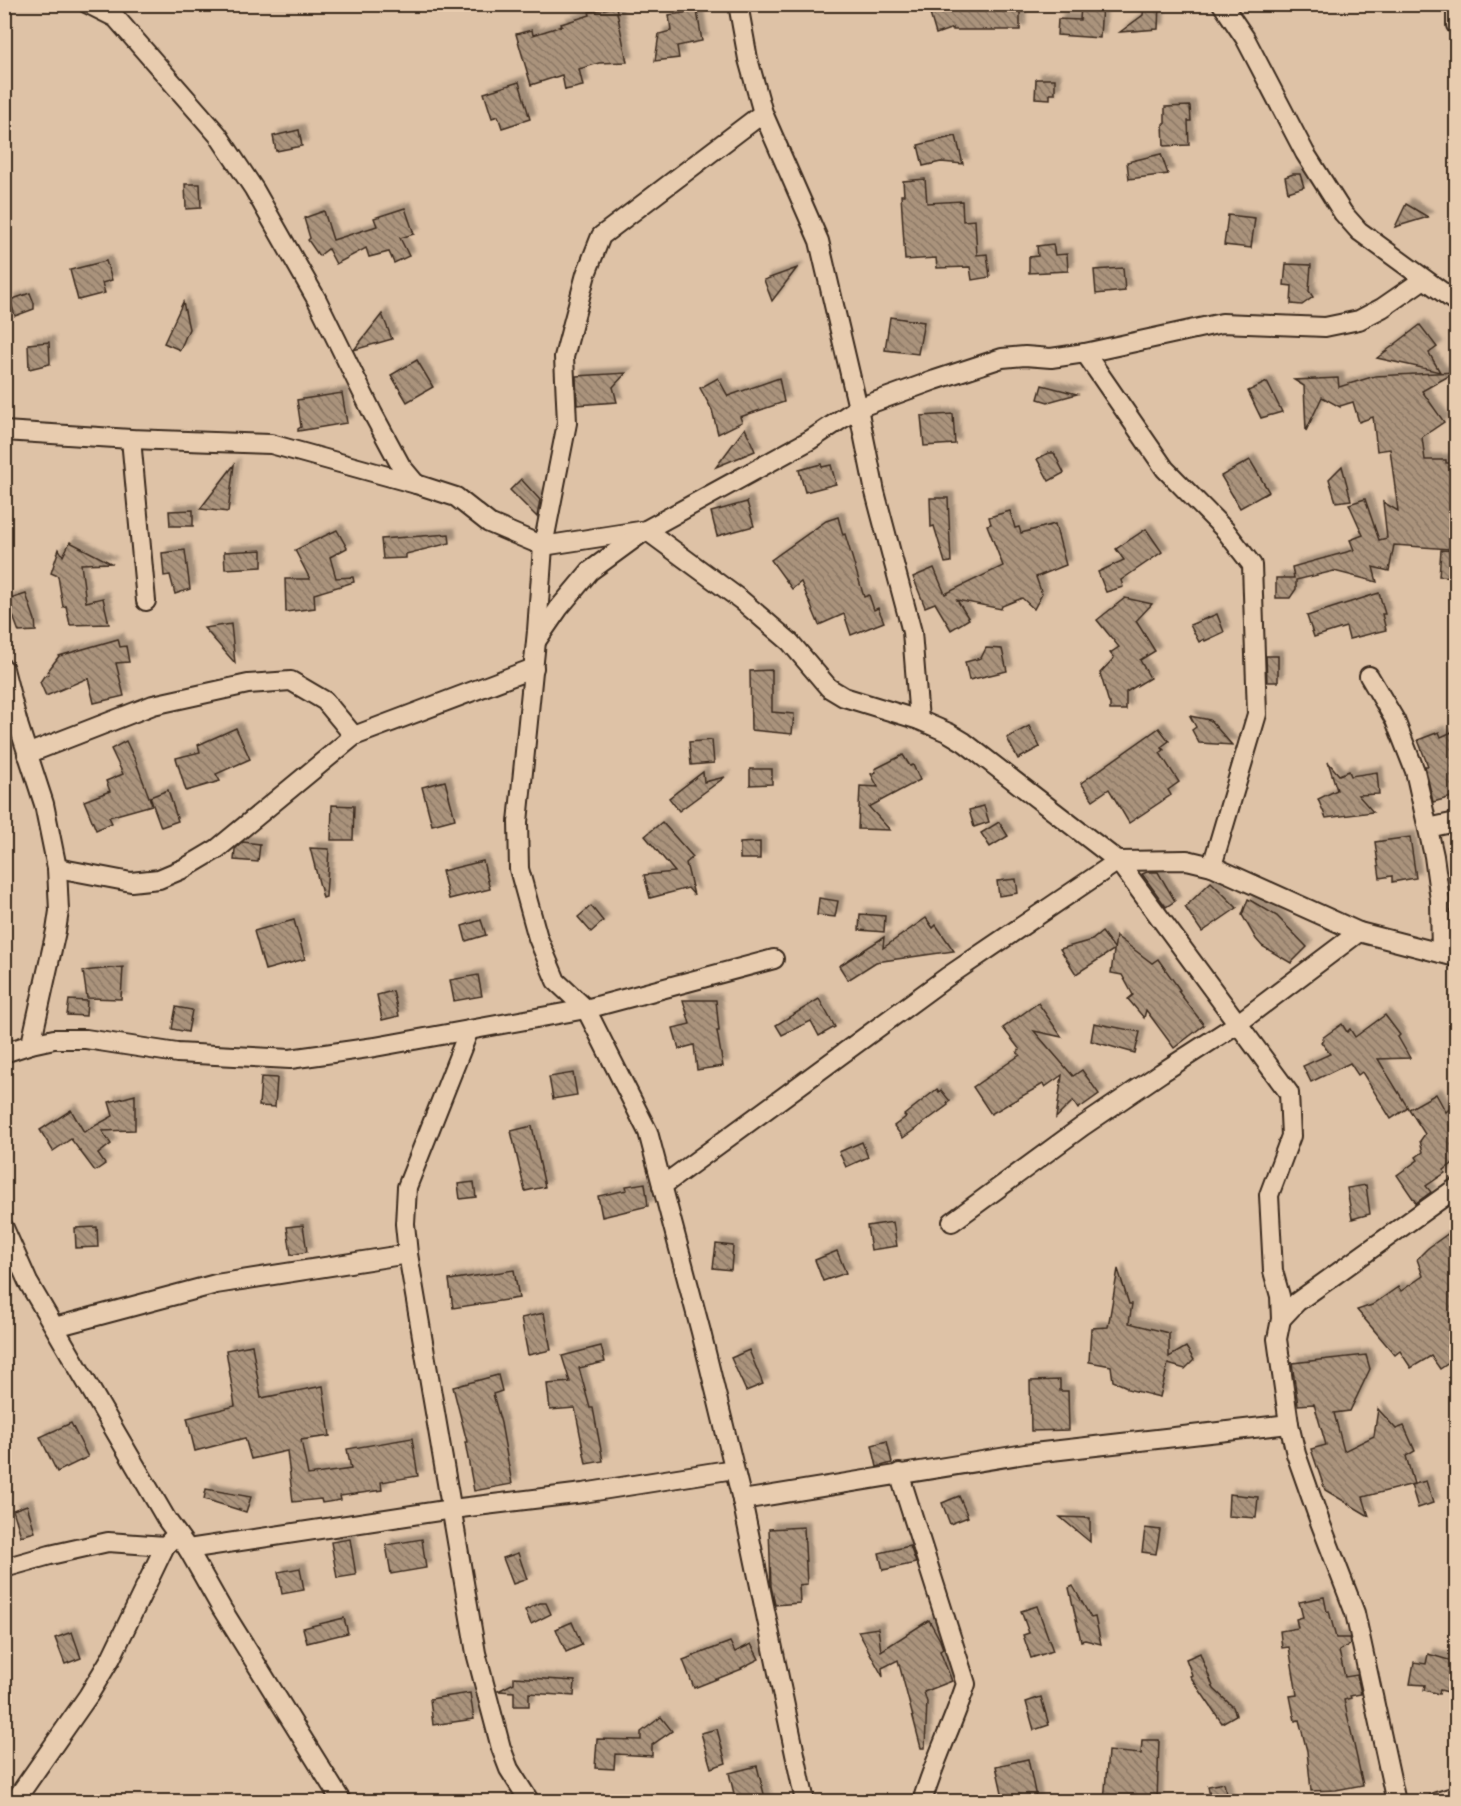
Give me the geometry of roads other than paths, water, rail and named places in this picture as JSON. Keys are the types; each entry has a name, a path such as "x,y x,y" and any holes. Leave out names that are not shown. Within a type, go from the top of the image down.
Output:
{"street":[{"path":"738,4 748,59 763,113 819,241 875,492 912,632 919,720"},
{"path":"1222,4 1245,38 1305,153 1343,213 1359,231 1456,302"},
{"path":"93,6 116,18 122,24 218,135 254,189 318,300 372,414 400,466 416,484"},
{"path":"1456,10 1456,25"},
{"path":"763,113 601,236 586,274 564,357 567,423 543,546 537,640 518,822 519,869 538,938 556,981 586,1009 648,1132 701,1332 742,1500 805,1802"},
{"path":"537,640 559,608 590,571 646,530 810,440 858,408 1002,358 1025,356 1051,358 1222,323 1325,327 1359,320 1382,308 1424,279"},
{"path":"1085,352 1165,469 1225,530 1252,565 1257,714 1212,866"},
{"path":"4,431 131,439 271,444 456,497 489,523 543,546 646,530 741,600 782,635 830,688 844,697 919,720 964,742 1118,861 1288,1093 1291,1136 1269,1195 1273,1271 1280,1296 1281,1320 1277,1339 1289,1424 1296,1454 1355,1613 1396,1802"},
{"path":"131,439 146,602"},
{"path":"57,868 131,882 159,879 185,868 216,849 354,735 534,668"},
{"path":"4,669 11,722 27,754 44,804 57,868 59,911 56,931 30,1044"},
{"path":"662,1186 947,977 1118,861 1187,860 1212,866 1359,932 1449,955 1428,828 1415,771 1395,720 1369,676"},
{"path":"27,754 153,705 248,684 291,681 325,701 354,735"},
{"path":"1428,828 1456,822"},
{"path":"952,1222 1093,1120 1237,1024 1359,932"},
{"path":"4,1053 54,1039 86,1039 177,1053 290,1059 375,1047 586,1009 774,959"},
{"path":"469,1030 407,1187 405,1224 408,1254 476,1653 508,1769 530,1802"},
{"path":"1281,1320 1297,1302 1456,1188"},
{"path":"4,1228 28,1282 167,1520 177,1543 222,1609 342,1802"},
{"path":"55,1327 216,1284 408,1254"},
{"path":"742,1500 1025,1454 1289,1424"},
{"path":"4,1568 108,1542 177,1543 594,1492 734,1469"},
{"path":"899,1473 966,1684 928,1780 922,1802"},
{"path":"14,1802 88,1696 177,1543"},
{"path":"1437,1802 1456,1796"}]}
